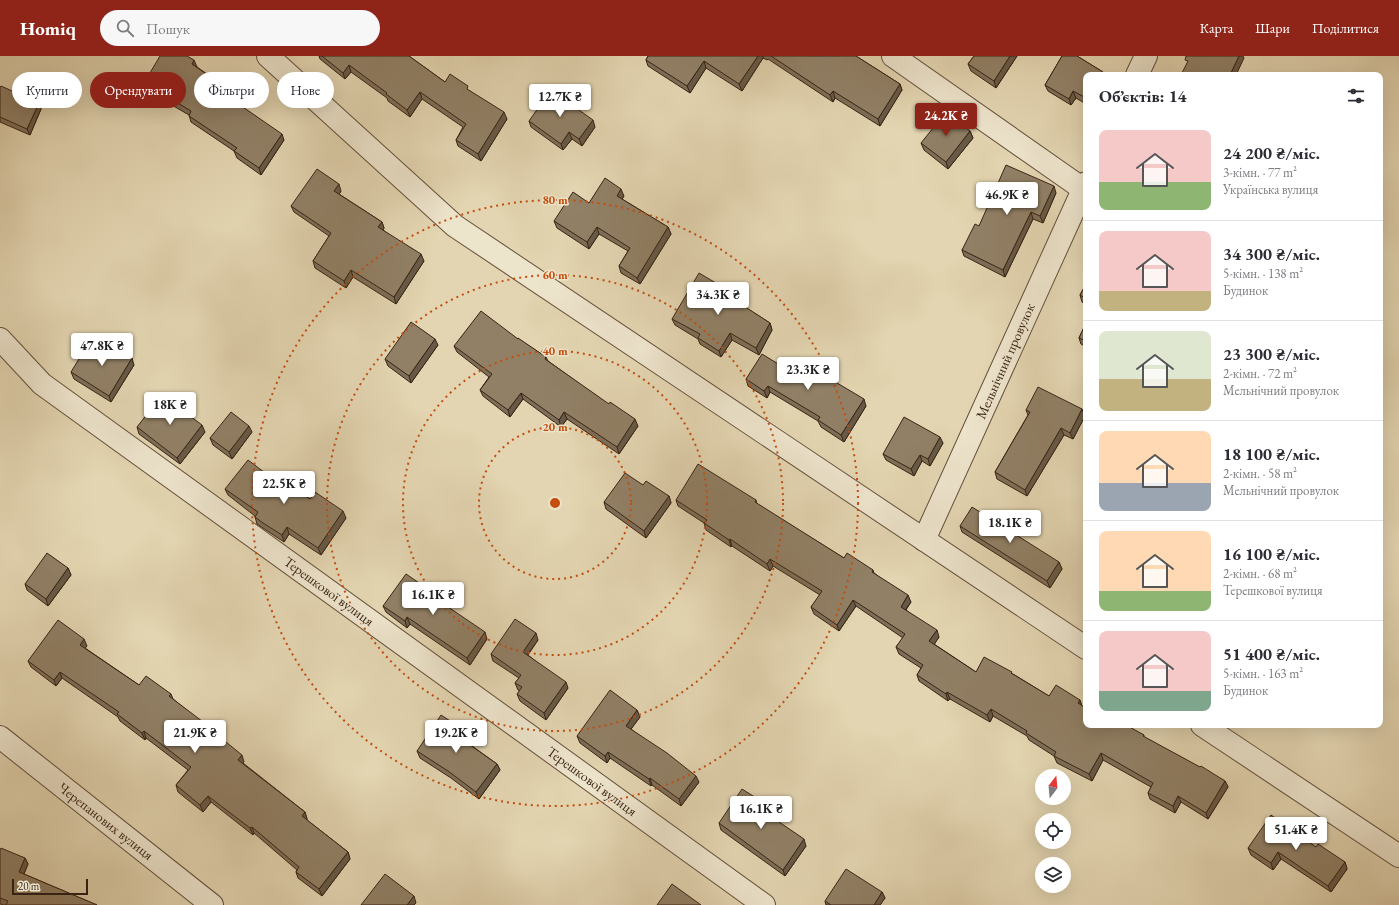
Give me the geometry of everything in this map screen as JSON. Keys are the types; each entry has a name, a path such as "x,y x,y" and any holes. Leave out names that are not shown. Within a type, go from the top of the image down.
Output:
{"street":[{"path":"268,56 455,226 1083,646"},
{"path":"892,56 1083,185"},
{"path":"1138,72 1146,56"},
{"name":"Мельнiчний провулок","path":"924,540 1083,190"},
{"name":"Терешкової вулиця","path":"0,339 42,384 764,905"},
{"path":"1207,728 1399,856"},
{"name":"Черепанових вулиця","path":"0,737 212,905"}],"building":[{"path":"160,56 187,56 194,60 192,64 204,72 194,72 194,108 244,108 282,134 259,168 234,151 237,148 189,116 191,111 186,108 186,72 151,72"},
{"path":"322,56 409,56 445,82 450,74 468,86 467,89 504,112 478,154 456,140 466,124 420,92 407,110 349,65 343,73"},
{"path":"648,56 758,56 739,84 704,61 687,86 646,60"},
{"path":"771,56 856,56 900,84 878,119 833,91 830,95"},
{"path":"974,56 1010,56 994,81 968,64"},
{"path":"1062,56 1077,56 1103,72 1083,72 1083,96 1073,91 1069,99 1045,85"},
{"path":"1186,56 1239,56 1231,72 1182,72 1188,61 1185,60"},
{"path":"1,86 12,91 12,108 37,108 27,129 0,117"},
{"path":"551,90 593,120 579,139 569,132 561,144 529,121"},
{"path":"946,112 970,131 946,162 921,143"},
{"path":"1006,165 1054,186 1040,216 1031,212 1003,270 962,250 975,224 979,226"},
{"path":"317,169 339,184 334,191 382,222 378,227 421,254 394,297 351,270 344,281 313,261 331,233 291,206"},
{"path":"605,178 621,189 617,196 668,227 637,278 619,266 630,248 597,227 587,242 554,221 573,192 589,203"},
{"path":"699,273 721,286 719,290 770,323 756,348 730,333 719,351 698,338 700,334 672,319"},
{"path":"1083,290 1083,297 1080,295"},
{"path":"481,311 518,339 546,357 545,359 609,404 610,402 635,419 617,447 564,412 559,420 521,393 508,410 480,390 492,374 454,346"},
{"path":"411,322 435,339 409,376 385,359"},
{"path":"1083,329 1083,340 1079,338"},
{"path":"103,340 132,358 109,396 71,372 85,349 94,355"},
{"path":"762,354 788,370 795,358 864,399 841,435 818,420 820,417 768,386 764,391 746,379"},
{"path":"1038,387 1082,409 1070,433 1061,428 1025,490 995,472 1030,412 1026,410"},
{"path":"162,395 202,425 177,458 137,427"},
{"path":"231,412 249,426 229,452 210,438"},
{"path":"904,417 940,437 928,459 920,455 911,469 883,454"},
{"path":"248,460 277,482 279,479 310,499 315,492 343,511 318,548 287,527 282,535 263,523 255,517 258,512 225,489"},
{"path":"698,464 844,558 847,553 873,570 872,572 908,595 901,607 937,630 929,641 976,672 984,657 1012,672 1011,673 1049,696 1056,685 1080,700 1078,703 1083,706 1083,728 1131,728 1144,735 1143,736 1200,767 1201,766 1225,781 1206,813 1178,796 1173,806 1148,793 1153,783 1101,753 1089,774 1054,756 1056,752 1026,733 1027,731 991,709 987,715 947,692 946,694 917,675 923,665 896,647 905,634 853,600 837,625 811,607 822,591 770,559 767,564 704,523 707,520 676,500"},
{"path":"625,473 643,485 646,481 669,496 644,531 604,502"},
{"path":"972,507 1059,562 1047,581 960,526"},
{"path":"47,553 68,568 46,599 25,584"},
{"path":"406,574 428,589 426,592 485,632 467,658 407,617 405,621 383,606"},
{"path":"515,619 536,633 523,652 566,682 544,713 517,694 522,687 515,683 521,675 491,654"},
{"path":"58,620 84,639 80,645 139,685 146,676 171,694 169,696 211,728 210,729 242,755 238,760 305,812 302,816 348,852 319,889 296,872 299,867 252,827 250,828 208,796 200,805 176,785 191,767 144,731 142,733 117,714 119,712 60,672 54,680 28,661"},
{"path":"610,690 637,710 626,726 667,753 696,776 679,799 650,778 649,779 608,752 605,756 577,736"},
{"path":"441,715 461,728 456,735 497,764 476,792 448,771 417,751"},
{"path":"742,789 764,803 760,809 804,839 783,870 719,823"},
{"path":"1271,815 1316,847 1318,844 1345,862 1328,886 1278,852 1271,863 1248,848"},
{"path":"1,848 25,858 19,872 97,905 6,905 8,901 0,898"},
{"path":"846,869 882,892 874,905 831,905 825,901"},
{"path":"385,874 414,896 407,905 361,905"},
{"path":"672,884 701,905 657,905"}]}
